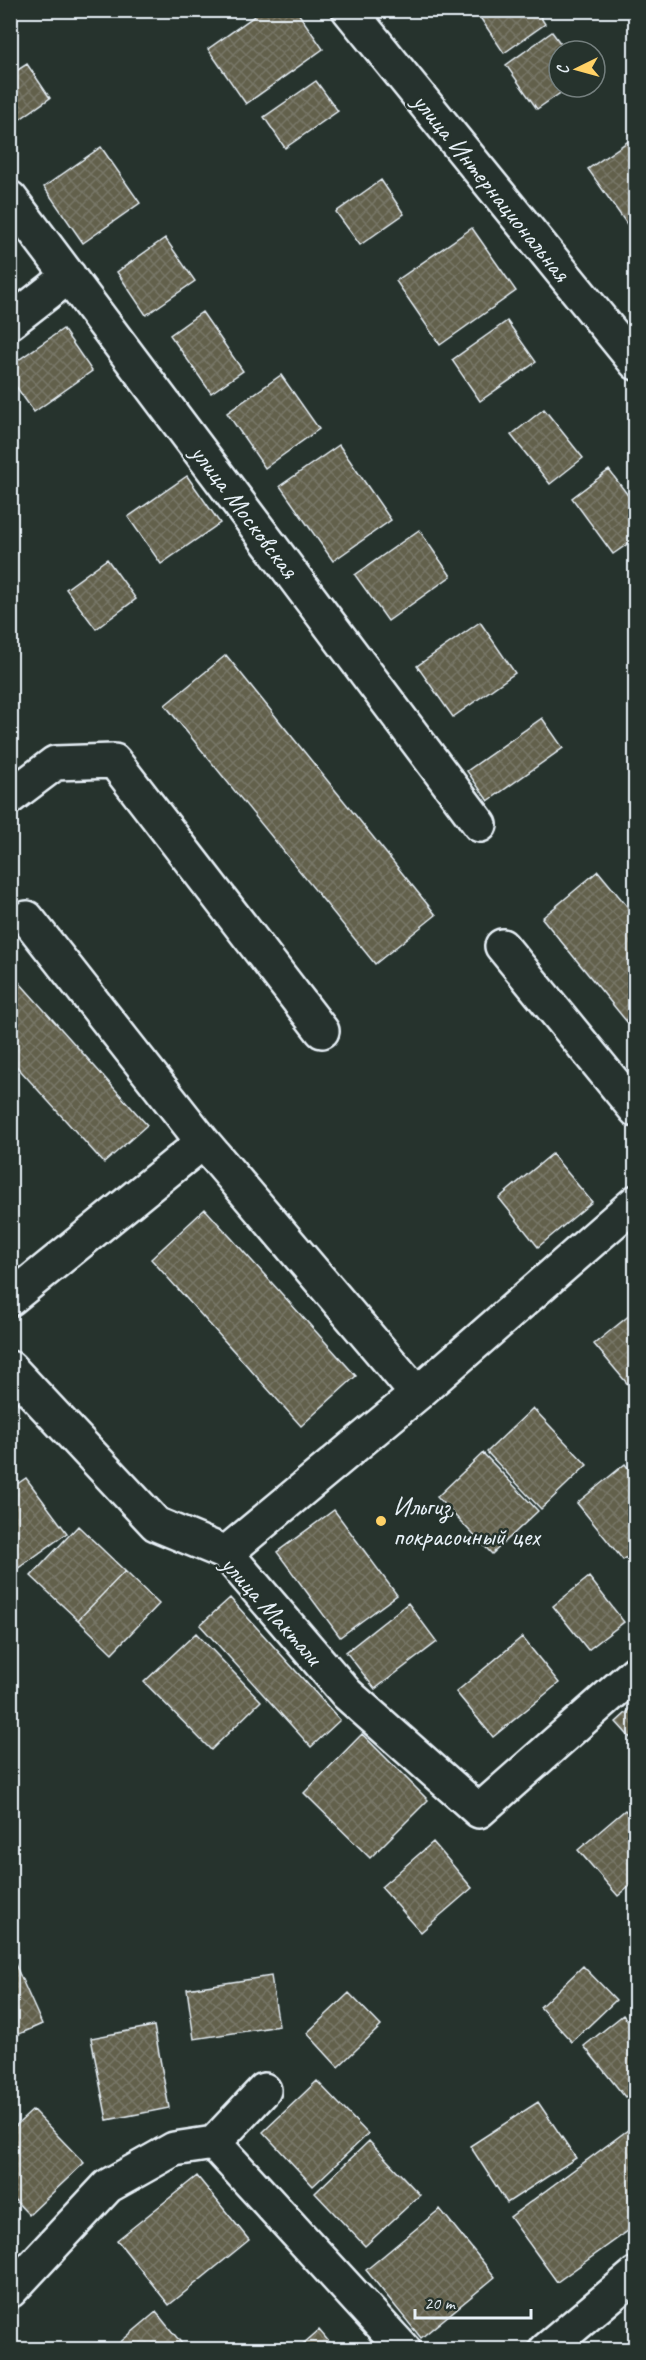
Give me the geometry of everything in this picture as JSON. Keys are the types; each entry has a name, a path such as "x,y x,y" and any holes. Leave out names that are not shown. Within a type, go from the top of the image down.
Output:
{"street":[{"name":"улица Интернациональная","path":"349,10 636,363"},
{"name":"улица Московская","path":"10,198 480,825"},
{"path":"10,322 69,276"},
{"path":"10,798 55,763 114,761 322,1031"},
{"path":"27,918 203,1142 417,1394"},
{"path":"502,946 636,1110"},
{"path":"10,1299 203,1142"},
{"path":"226,1553 417,1394 636,1202"},
{"name":"улица Мактали","path":"10,1368 156,1524 226,1553 347,1694 478,1812 636,1672"},
{"path":"10,2291 108,2186 174,2149 214,2143 264,2090"},
{"path":"214,2143 404,2349"},
{"path":"546,2349 636,2274"}],"building":[{"path":"263,10 296,10 323,49 246,104 208,49"},
{"path":"475,10 536,10 545,24 504,53"},
{"path":"552,32 557,39 547,39 547,99 552,99 537,109 506,65"},
{"path":"27,64 50,98 10,126 10,75"},
{"path":"316,81 338,111 285,148 264,117"},
{"path":"636,136 636,237 588,169"},
{"path":"101,147 140,203 83,243 44,187"},
{"path":"381,180 404,214 360,245 336,212"},
{"path":"472,228 516,291 440,345 396,281"},
{"path":"165,238 195,281 146,315 117,272"},
{"path":"202,312 243,371 211,393 170,335"},
{"path":"507,321 536,362 480,401 452,360"},
{"path":"63,329 92,371 34,412 10,378 10,366"},
{"path":"281,375 319,429 265,468 227,413"},
{"path":"544,409 583,458 550,484 511,435"},
{"path":"339,445 391,520 333,561 280,486"},
{"path":"609,470 636,506 636,538 613,554 572,498"},
{"path":"187,476 220,523 161,564 128,517"},
{"path":"419,530 451,576 388,621 355,575"},
{"path":"107,559 136,599 96,629 66,589"},
{"path":"480,622 515,673 453,717 417,666"},
{"path":"226,655 436,915 375,964 165,705"},
{"path":"542,718 563,748 488,801 467,771"},
{"path":"598,871 636,917 636,1033 542,918"},
{"path":"10,972 147,1125 104,1163 10,1059"},
{"path":"552,1154 592,1202 538,1247 499,1198"},
{"path":"205,1209 356,1376 301,1426 151,1259"},
{"path":"636,1310 636,1394 594,1344"},
{"path":"533,1408 587,1465 541,1509 487,1452"},
{"path":"483,1453 538,1511 492,1554 437,1497"},
{"path":"625,1464 636,1478 636,1550 623,1560 577,1503"},
{"path":"26,1478 67,1533 10,1574 10,1489"},
{"path":"334,1510 397,1595 340,1637 277,1552"},
{"path":"78,1526 125,1571 78,1620 31,1576"},
{"path":"125,1571 159,1604 112,1653 78,1620"},
{"path":"589,1577 624,1622 588,1650 553,1606"},
{"path":"230,1598 340,1720 311,1747 200,1625"},
{"path":"408,1603 437,1642 375,1689 346,1652"},
{"path":"196,1633 261,1701 211,1750 144,1682"},
{"path":"522,1637 559,1683 493,1737 456,1692"},
{"path":"636,1704 636,1744 616,1722"},
{"path":"362,1734 428,1800 370,1858 304,1793"},
{"path":"625,1810 636,1822 636,1881 618,1896 578,1850"},
{"path":"433,1842 472,1888 421,1932 381,1887"},
{"path":"10,1953 42,2024 10,2038"},
{"path":"583,1966 616,2000 572,2042 540,2007"},
{"path":"271,1976 279,2026 194,2039 187,1989"},
{"path":"349,1993 381,2026 338,2067 307,2033"},
{"path":"623,2015 636,2032 636,2089 625,2097 584,2046"},
{"path":"154,2026 169,2108 107,2120 91,2038"},
{"path":"317,2081 368,2134 313,2186 263,2132"},
{"path":"538,2102 576,2158 507,2203 470,2146"},
{"path":"33,2110 84,2163 29,2215 10,2195 10,2131"},
{"path":"636,2124 636,2225 557,2282 510,2217"},
{"path":"369,2141 420,2195 365,2246 315,2193"},
{"path":"197,2176 249,2240 169,2305 117,2240"},
{"path":"440,2209 495,2277 421,2338 366,2270"},
{"path":"156,2312 187,2350 111,2350"},
{"path":"319,2330 336,2350 296,2350"}],"place":[{"name":"Ильгиз, покрасочный цех","path":"381,1521"}]}
